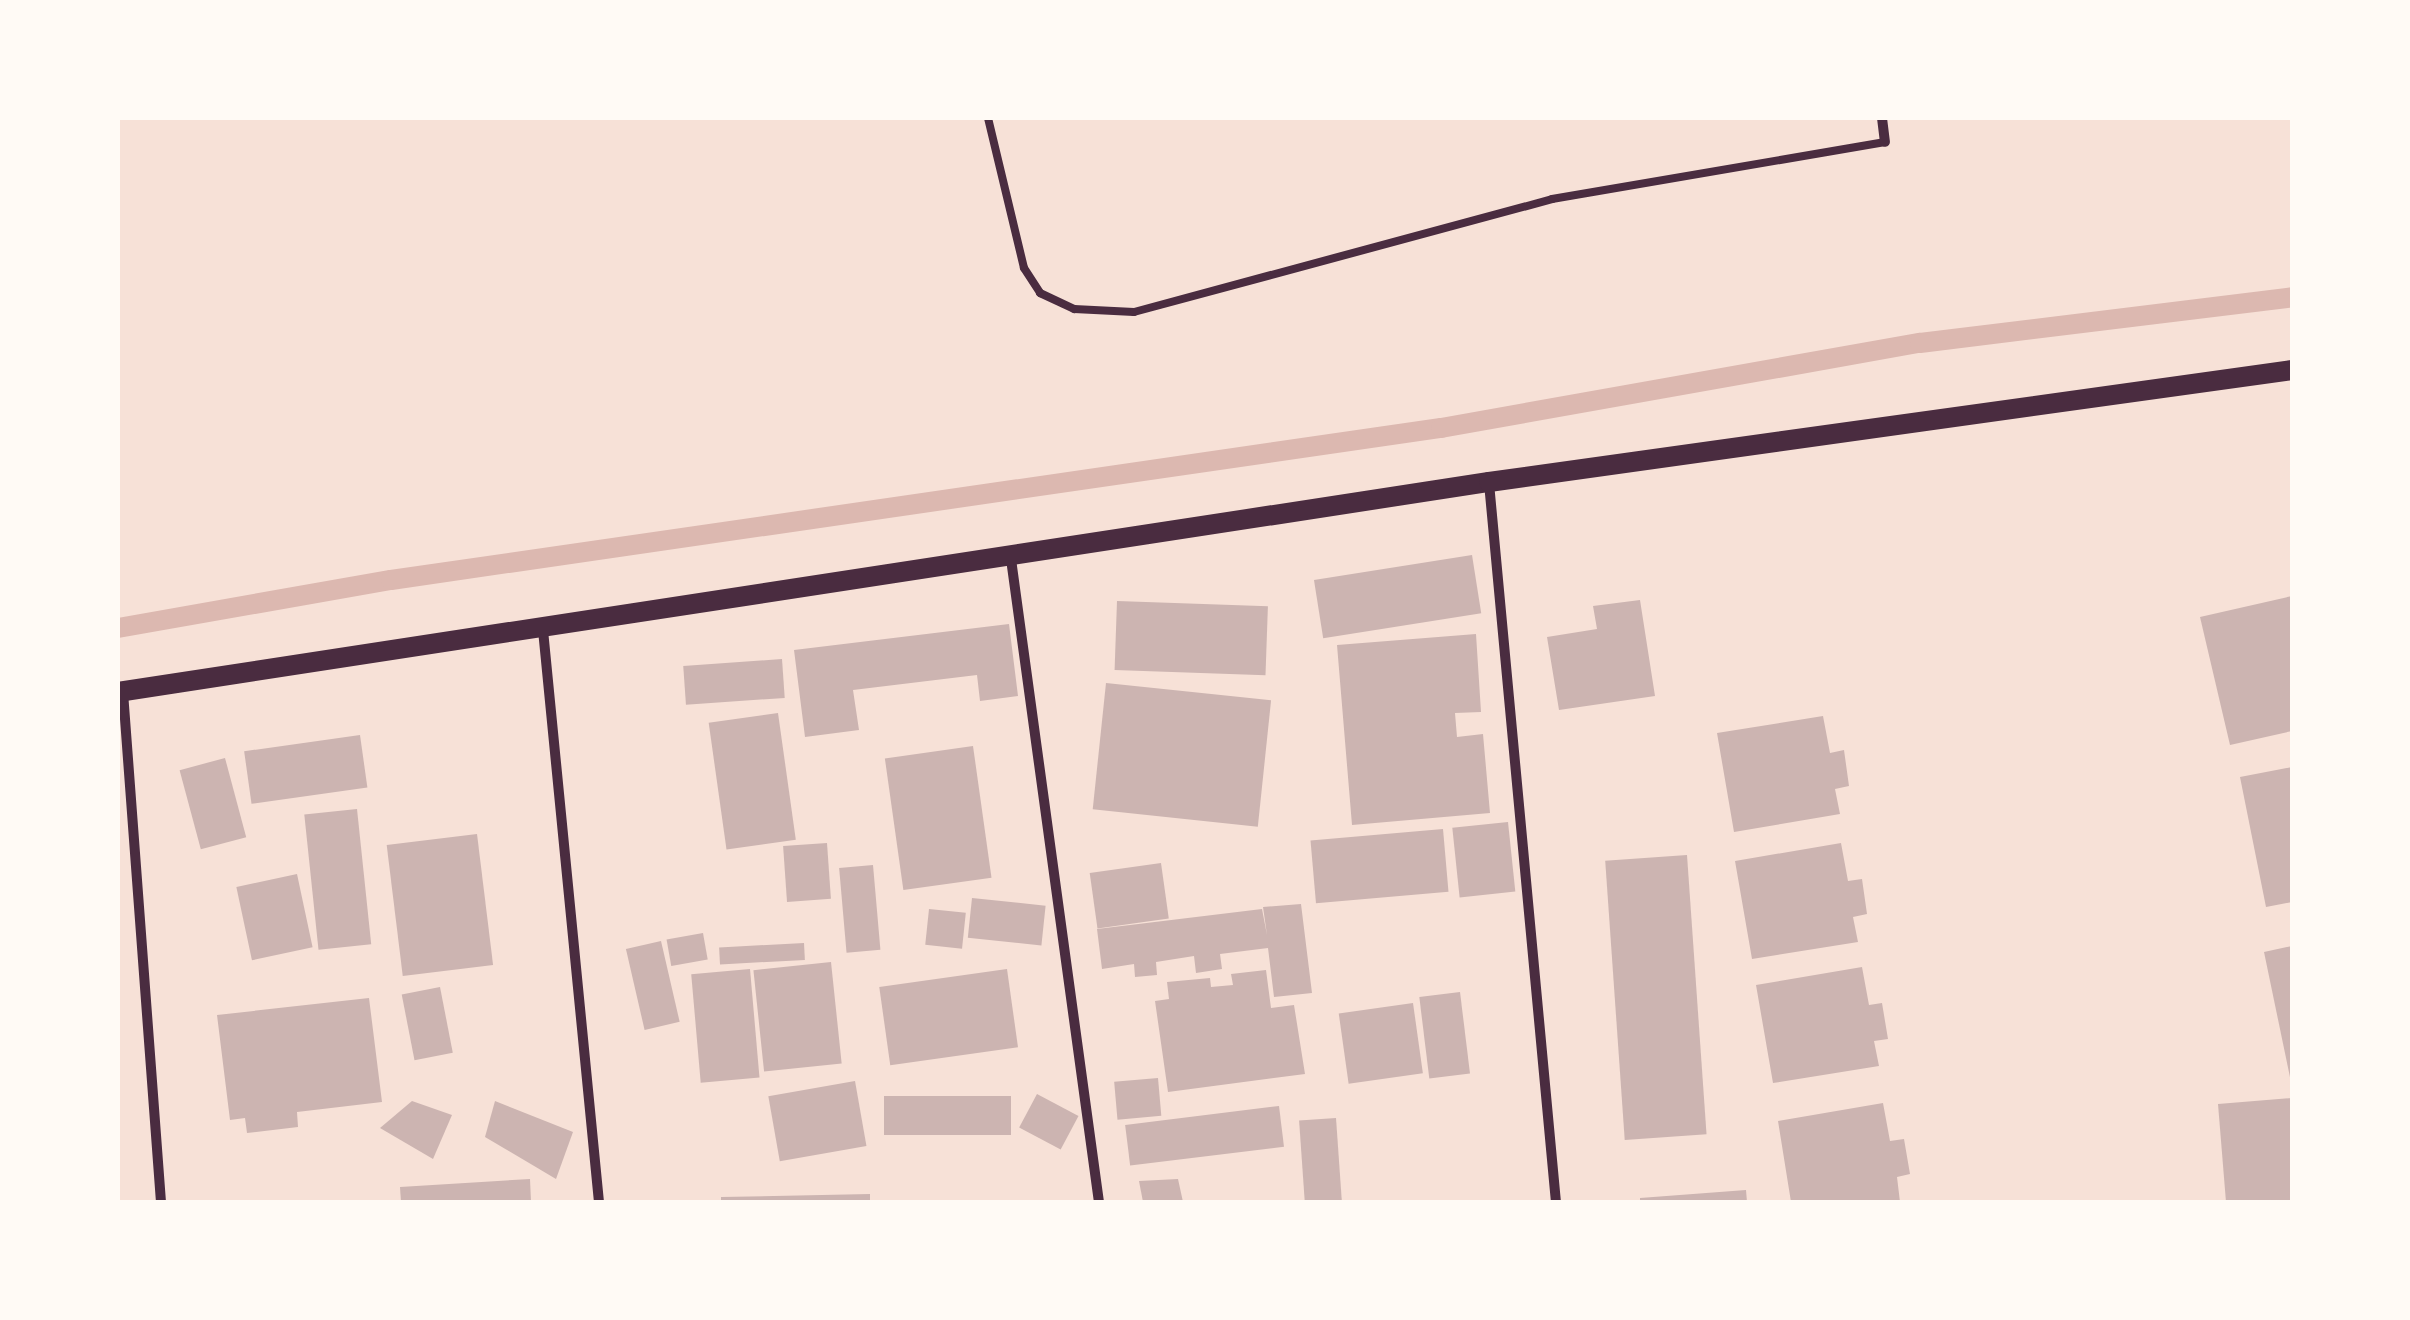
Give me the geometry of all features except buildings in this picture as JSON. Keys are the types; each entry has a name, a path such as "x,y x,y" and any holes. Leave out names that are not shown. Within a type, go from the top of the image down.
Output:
{"main road":[{"path":"120,692 1011,560 1488,482 2292,370"}],"street":[{"path":"1882,118 1885,142"},
{"path":"1488,482 1556,1202"},
{"path":"1011,560 1099,1202"},
{"path":"542,630 599,1202"},
{"path":"120,692 161,1202"}],"lane":[{"path":"988,118 1024,268 1040,293 1074,309 1134,312 1552,199 1885,142"}],"waterway":[{"path":"118,628 391,580 1441,428 1920,343 2292,297"}]}
